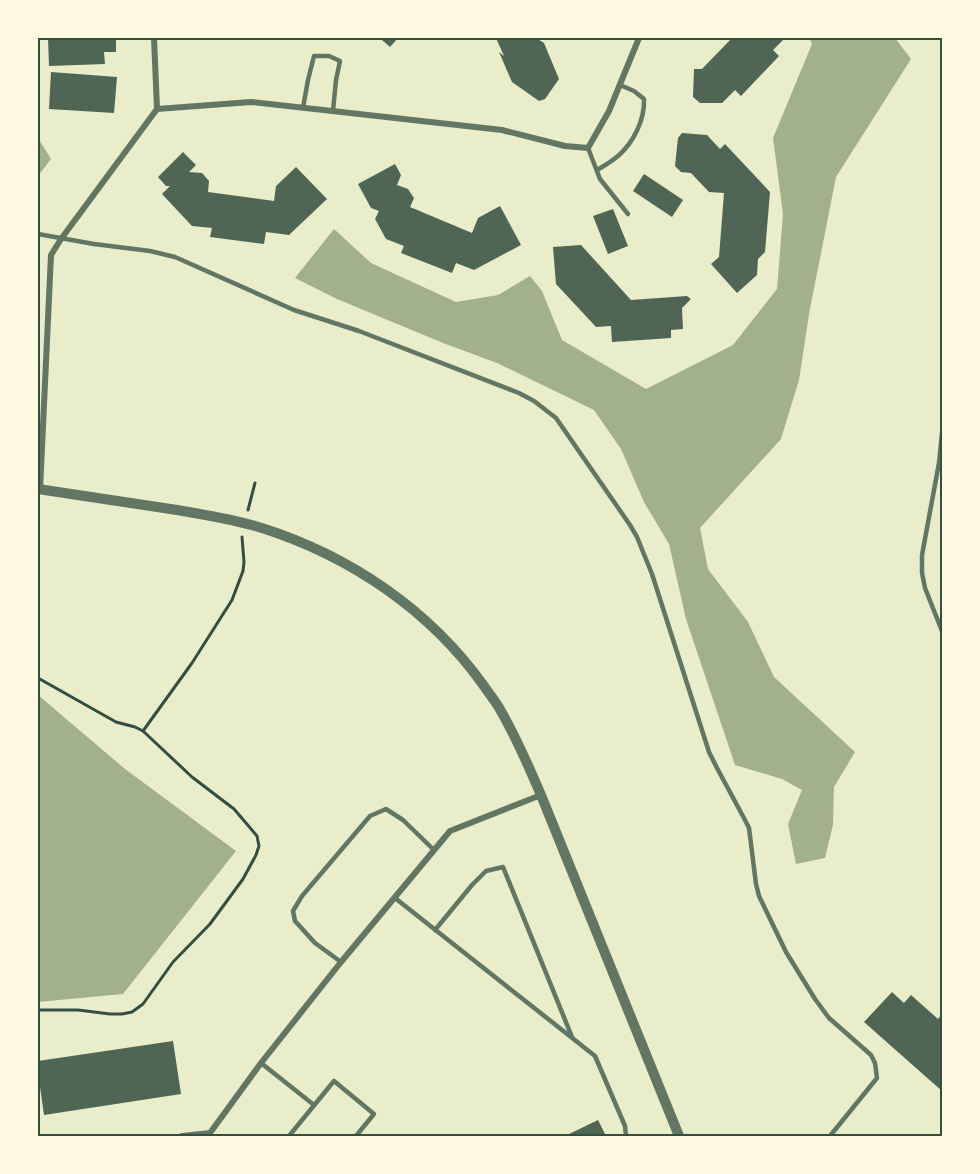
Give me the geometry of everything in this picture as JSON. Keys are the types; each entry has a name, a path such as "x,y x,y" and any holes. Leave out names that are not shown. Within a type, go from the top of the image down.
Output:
{"street":[{"path":"154,38 157,110 61,238 51,255 39,489 221,518 289,537 325,552 390,592 430,625 459,654 501,711 522,750 679,1137"},
{"path":"157,110 250,102 502,130 565,146 588,148 609,111 639,38"},
{"path":"182,1137 210,1133 261,1063 341,962 450,831 541,795"}],"lane":[{"path":"303,108 314,56 329,56 340,61 333,111"},
{"path":"597,170 618,156 627,146 639,126 644,110 644,99 634,91 620,85"},
{"path":"588,148 600,178 628,214"},
{"path":"38,234 150,250 175,257 294,310 359,331 505,387 534,401 556,418 630,525 640,544 652,574 709,752 749,828 759,896 786,952 829,1018 872,1055 877,1078 830,1137"},
{"path":"942,433 939,463 922,555 922,573 925,588 942,631"},
{"path":"341,962 315,943 295,921 293,911 302,896 370,816 379,811 386,809 402,820 434,850"},
{"path":"435,930 486,871 503,867 572,1038"},
{"path":"394,898 595,1056 625,1126 626,1137"},
{"path":"261,1063 314,1106"},
{"path":"289,1137 334,1081 374,1114 356,1137"}],"path":[{"path":"143,730 192,663 232,600 243,571 241,539 255,483"},
{"path":"38,678 116,722 143,730 192,777 234,809 257,836 259,846 243,879 210,924 173,962 143,1004 132,1012 122,1014 78,1010 38,1010"}],"shaded area":[{"path":"810,38 895,38 911,59 836,177 809,314 799,380 781,439 700,528 708,569 748,622 774,677 855,752 834,787 833,825 825,858 796,864 788,824 802,790 782,779 735,765 686,619 669,544 644,502 621,449 594,410 497,363 337,299 295,278 334,229 371,263 456,302 498,295 530,276 542,291 562,340 646,389 733,345 777,289 783,214 773,138 812,44"},
{"path":"38,138 51,159 38,176"},
{"path":"38,695 125,769 236,851 123,994 38,1002"}],"building":[{"path":"48,38 116,38 116,52 104,52 105,64 49,66"},
{"path":"382,38 398,38 390,47"},
{"path":"496,38 536,38 544,43 559,79 545,99 539,101 512,82 499,52 504,56"},
{"path":"732,38 785,38 773,50 779,56 741,96 735,90 722,103 700,103 693,97 694,69 702,69"},
{"path":"51,72 117,77 114,113 49,109"},
{"path":"682,133 707,135 720,149 725,144 770,192 765,252 758,259 757,275 737,293 711,264 719,257 724,193 709,192 691,173 681,172 675,166 678,138"},
{"path":"183,152 196,165 189,172 202,173 209,181 208,192 274,201 276,186 296,167 327,199 289,235 266,232 264,244 210,237 212,228 192,226 162,194 170,186 166,186 158,177"},
{"path":"395,164 401,175 397,185 408,189 414,198 410,207 472,233 478,218 500,206 521,245 474,270 456,263 452,273 401,253 404,246 386,239 375,219 379,211 371,208 358,184"},
{"path":"644,174 683,200 672,217 633,191"},
{"path":"613,209 628,246 608,254 593,216"},
{"path":"581,245 631,300 687,296 691,299 682,308 683,329 671,330 671,338 612,342 611,326 596,327 556,284 553,247"},
{"path":"892,992 904,1003 911,995 938,1019 942,1014 942,1091 864,1022"},
{"path":"173,1041 181,1094 44,1115 38,1061"},
{"path":"598,1120 606,1136 565,1136"}]}
